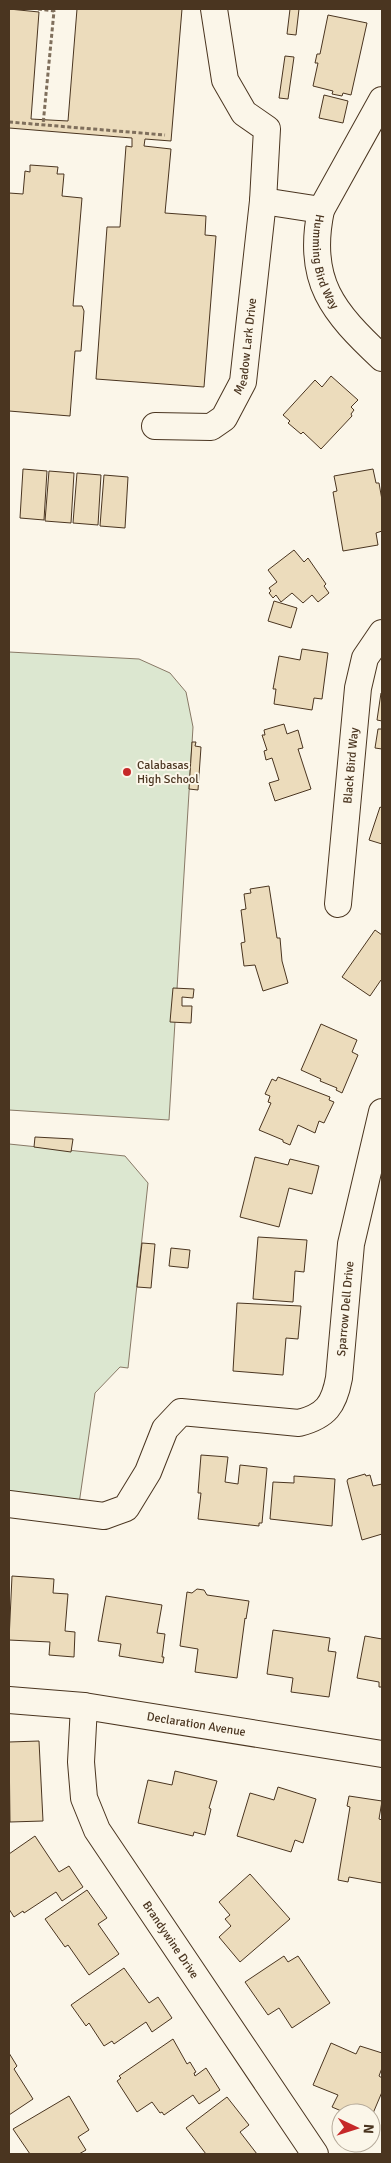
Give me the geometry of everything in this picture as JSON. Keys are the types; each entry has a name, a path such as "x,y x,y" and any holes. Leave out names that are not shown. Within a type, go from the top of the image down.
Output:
{"street":[{"name":"Meadow Lark Drive","path":"155,426 211,427 224,418 243,382 263,201 267,129 244,113 225,80 214,9"},
{"name":"Humming Bird Way","path":"382,100 320,210 316,230 317,264 329,299 350,329 382,358"},
{"path":"263,201 320,210"},
{"name":"Black Bird Way","path":"338,904 358,688 365,658 382,633"},
{"name":"Sparrow Dell Drive","path":"9,1504 104,1516 126,1508 148,1472 165,1429 180,1412 299,1423 314,1419 327,1410 336,1396 340,1378 351,1244 382,1112"},
{"name":"Declaration Avenue","path":"9,1700 84,1706 382,1754"},
{"name":"Brandywine Drive","path":"84,1706 82,1762 84,1798 97,1830 315,2154"}],"path":[{"path":"38,9 54,11 43,125"},
{"path":"9,122 165,135"}],"green space":[{"path":"9,652 139,659 170,673 186,692 193,727 169,1120 9,1110"},
{"path":"9,1144 125,1156 148,1183 128,1368 120,1367 95,1393 79,1504 9,1495"}],"building":[{"path":"9,9 39,12 31,119 68,121 77,9 182,9 171,141 145,139 144,146 171,149 165,213 206,216 205,235 216,236 204,387 96,379 107,227 120,227 126,146 132,147 132,138 9,128"},
{"path":"290,9 299,9 296,35 287,34"},
{"path":"328,15 367,23 351,95 343,93 342,96 332,94 333,91 313,86 318,63 315,63 317,54 320,54"},
{"path":"285,56 294,57 288,99 279,98"},
{"path":"324,95 348,101 343,123 319,118"},
{"path":"30,165 58,167 57,174 64,174 62,196 82,198 73,306 82,306 84,311 81,351 75,351 70,416 9,411 9,193 23,194 25,171 30,172"},
{"path":"331,376 358,400 351,407 354,410 351,414 352,416 321,449 303,432 301,434 288,423 290,421 283,415 315,380 322,387"},
{"path":"23,469 47,471 44,520 20,518"},
{"path":"373,469 376,483 379,483 382,500 382,531 376,533 378,545 343,551 333,492 337,491 334,476"},
{"path":"49,471 74,473 71,523 45,521"},
{"path":"77,473 101,475 98,525 73,523"},
{"path":"104,475 128,477 125,528 100,526"},
{"path":"294,550 304,562 308,558 326,584 324,586 329,593 318,602 312,595 303,603 292,593 281,602 276,595 273,598 269,593 271,591 269,588 277,582 268,570"},
{"path":"274,601 297,608 291,628 268,621"},
{"path":"302,649 328,653 322,699 314,698 312,710 274,704 276,689 273,689 279,656 300,660"},
{"path":"382,693 382,721 377,720"},
{"path":"284,724 287,734 298,730 303,748 298,749 311,789 275,801 269,783 279,780 272,758 266,760 264,751 267,750 262,735 265,735 264,730"},
{"path":"378,729 382,729 382,749 375,748"},
{"path":"192,742 196,742 195,746 201,747 198,790 189,789"},
{"path":"380,807 382,808 382,844 369,840"},
{"path":"269,886 277,938 280,938 282,961 288,983 263,991 255,965 244,966 241,943 245,942 241,910 246,909 244,894 251,893 250,889"},
{"path":"375,930 382,935 382,981 370,996 342,977"},
{"path":"173,988 194,989 193,998 182,997 182,1006 192,1006 191,1023 170,1022"},
{"path":"321,1024 357,1040 352,1052 358,1055 342,1093 336,1090 337,1088 320,1081 321,1079 301,1070"},
{"path":"278,1077 330,1097 329,1100 334,1102 324,1123 319,1121 315,1133 298,1125 290,1145 259,1130 271,1103 268,1102 270,1096 265,1094 272,1079 276,1081"},
{"path":"35,1137 73,1139 71,1152 34,1147"},
{"path":"255,1157 288,1165 290,1159 319,1166 312,1194 289,1188 279,1227 240,1217"},
{"path":"258,1237 307,1240 304,1272 295,1271 293,1302 253,1299"},
{"path":"142,1243 155,1244 151,1288 137,1287"},
{"path":"171,1248 190,1250 188,1268 169,1266"},
{"path":"237,1303 301,1306 298,1339 286,1338 283,1375 233,1371"},
{"path":"201,1455 228,1457 225,1482 238,1484 240,1465 267,1468 262,1523 259,1523 259,1526 198,1519 201,1493 198,1493"},
{"path":"365,1474 366,1476 370,1475 373,1486 382,1484 382,1534 362,1540 347,1481 348,1479"},
{"path":"294,1476 335,1479 332,1526 270,1519 273,1482 294,1483"},
{"path":"12,1576 54,1579 53,1593 68,1594 65,1631 75,1632 74,1657 49,1655 50,1642 9,1640"},
{"path":"197,1589 204,1590 207,1595 249,1601 237,1678 195,1672 198,1649 180,1646 187,1592 192,1593"},
{"path":"106,1596 162,1605 157,1633 165,1634 163,1663 119,1656 121,1644 98,1641"},
{"path":"273,1630 330,1638 328,1651 336,1652 329,1697 291,1692 293,1678 267,1674"},
{"path":"365,1636 382,1639 382,1687 379,1687 379,1682 357,1678"},
{"path":"39,1741 43,1821 10,1822 9,1742"},
{"path":"175,1771 217,1781 209,1808 211,1809 205,1835 194,1832 193,1836 138,1823 148,1780 172,1785"},
{"path":"278,1787 316,1799 303,1843 295,1840 291,1852 237,1836 250,1793 274,1800"},
{"path":"349,1796 382,1801 379,1819 382,1820 382,1883 349,1877 348,1882 338,1880 350,1807 347,1806"},
{"path":"35,1836 59,1872 69,1866 83,1887 62,1901 56,1892 24,1913 23,1911 14,1917 9,1909 9,1854"},
{"path":"250,1874 290,1919 240,1962 219,1937 231,1926 225,1919 230,1915 219,1902"},
{"path":"87,1890 107,1918 98,1924 119,1954 89,1975 68,1945 65,1947 45,1919"},
{"path":"284,1956 288,1962 298,1956 330,2003 292,2028 279,2008 268,2015 245,1982"},
{"path":"124,1968 149,2003 158,1997 172,2018 152,2032 146,2022 114,2044 112,2041 104,2046 89,2023 86,2026 71,2005"},
{"path":"173,2039 187,2064 190,2062 196,2072 194,2073 195,2076 206,2068 220,2090 199,2104 193,2095 164,2115 162,2112 160,2113 152,2102 137,2112 117,2081 121,2078 119,2076"},
{"path":"331,2043 356,2054 360,2046 382,2053 382,2068 379,2076 382,2078 382,2092 377,2103 334,2103 338,2095 313,2085"},
{"path":"9,2053 17,2066 14,2069 33,2099 9,2115"},
{"path":"69,2096 89,2130 78,2137 86,2150 79,2154 30,2154 13,2129"},
{"path":"227,2097 249,2125 240,2132 257,2154 206,2154 186,2128"}],"place":[{"name":"Calabasas High School","path":"127,772"}]}
